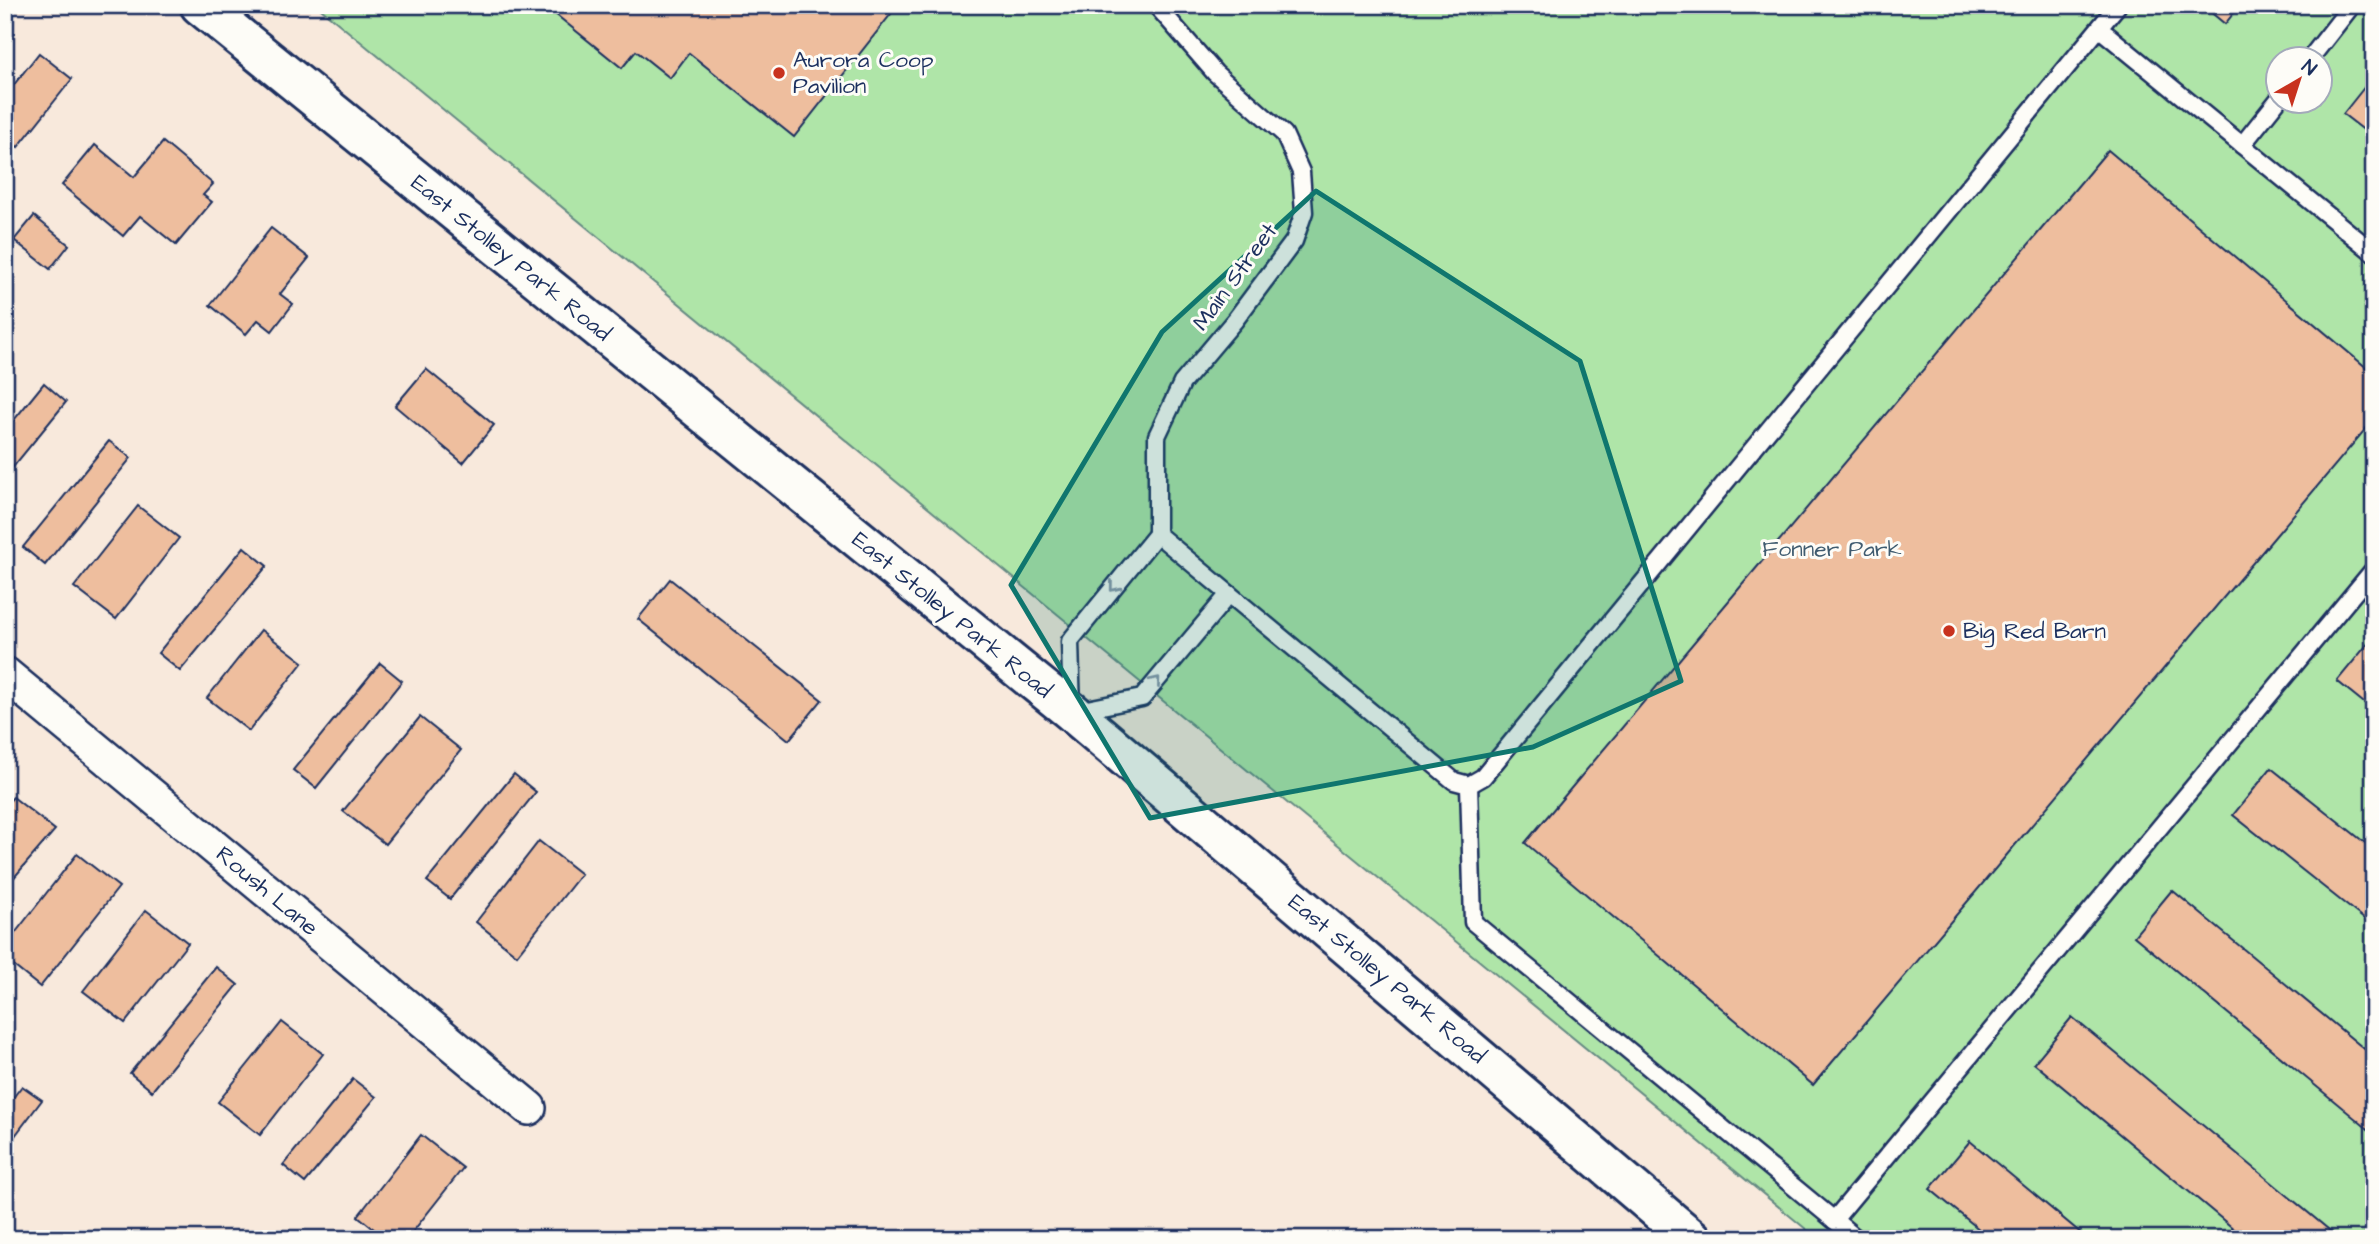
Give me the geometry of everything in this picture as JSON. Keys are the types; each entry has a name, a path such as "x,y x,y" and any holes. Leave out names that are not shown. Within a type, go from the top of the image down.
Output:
{"street":[{"name":"East Stolley Park Road","path":"200,5 1072,712 1692,1239"},
{"name":"Roush Lane","path":"5,674 528,1108"}],"lane":[{"name":"Main Street","path":"1156,5 1215,73 1284,135 1301,172 1304,212 1294,241 1235,320 1182,383 1157,436 1157,534"},
{"path":"1229,594 1142,698 1072,712 1070,640 1157,534 1454,781 1469,785 1483,777 2119,5"},
{"path":"2320,46 2352,5"},
{"path":"2100,29 2374,253"},
{"path":"2242,145 2265,116"},
{"path":"1834,1220 2374,569"},
{"path":"1469,785 1474,922 1857,1239"}],"highlighted area":[{"path":"1316,191 1580,361 1681,681 1533,747 1150,818 1011,585 1162,332"}],"green space":[{"name":"Fonner Park","path":"316,5 2374,5 2374,1239 1818,1239"}],"building":[{"name":"Aurora Coop Pavilion","path":"544,5 898,5 794,137 689,53 670,78 636,51 622,68"},
{"path":"2202,5 2240,5 2225,24"},
{"path":"39,53 72,79 18,147 5,137 5,96"},
{"path":"2374,75 2374,138 2343,114"},
{"path":"163,142 213,184 203,195 212,202 176,245 140,216 123,236 62,185 95,145 134,177"},
{"name":"Big Red Barn","path":"2108,150 2374,374 2374,419 1813,1085 1525,843"},
{"path":"34,216 69,245 50,269 14,240"},
{"path":"271,228 309,258 280,294 293,304 272,331 258,320 246,334 210,305"},
{"path":"426,369 494,425 463,463 395,406"},
{"path":"44,383 66,402 5,477 5,431"},
{"path":"109,441 131,458 45,565 23,547"},
{"path":"138,506 179,538 116,619 74,587"},
{"path":"244,547 267,566 180,671 158,653"},
{"path":"670,579 822,700 789,740 638,619"},
{"path":"261,630 303,662 249,731 207,698"},
{"path":"2370,641 2374,644 2374,711 2337,681"},
{"path":"380,663 402,681 316,788 293,770"},
{"path":"420,717 461,750 385,844 343,811"},
{"path":"2271,768 2374,850 2374,927 2233,815"},
{"path":"514,774 536,792 450,899 427,881"},
{"path":"13,797 55,830 5,888 5,806"},
{"path":"539,841 581,874 517,955 476,922"},
{"path":"77,854 119,887 40,987 5,959 5,946"},
{"path":"2172,890 2374,1057 2374,1134 2134,936"},
{"path":"146,910 188,943 125,1023 83,991"},
{"path":"216,967 238,985 152,1091 130,1073"},
{"path":"2072,1017 2340,1239 2246,1239 2034,1063"},
{"path":"282,1022 323,1054 260,1135 218,1102"},
{"path":"353,1079 376,1097 305,1183 283,1165"},
{"path":"22,1086 42,1100 5,1149 5,1108"},
{"path":"421,1135 463,1168 407,1239 386,1239 358,1216"},
{"path":"1970,1141 2088,1239 1991,1239 1930,1189"}],"place":[{"name":"Aurora Coop Pavilion","path":"779,73"},
{"name":"Big Red Barn","path":"1949,631"}]}
